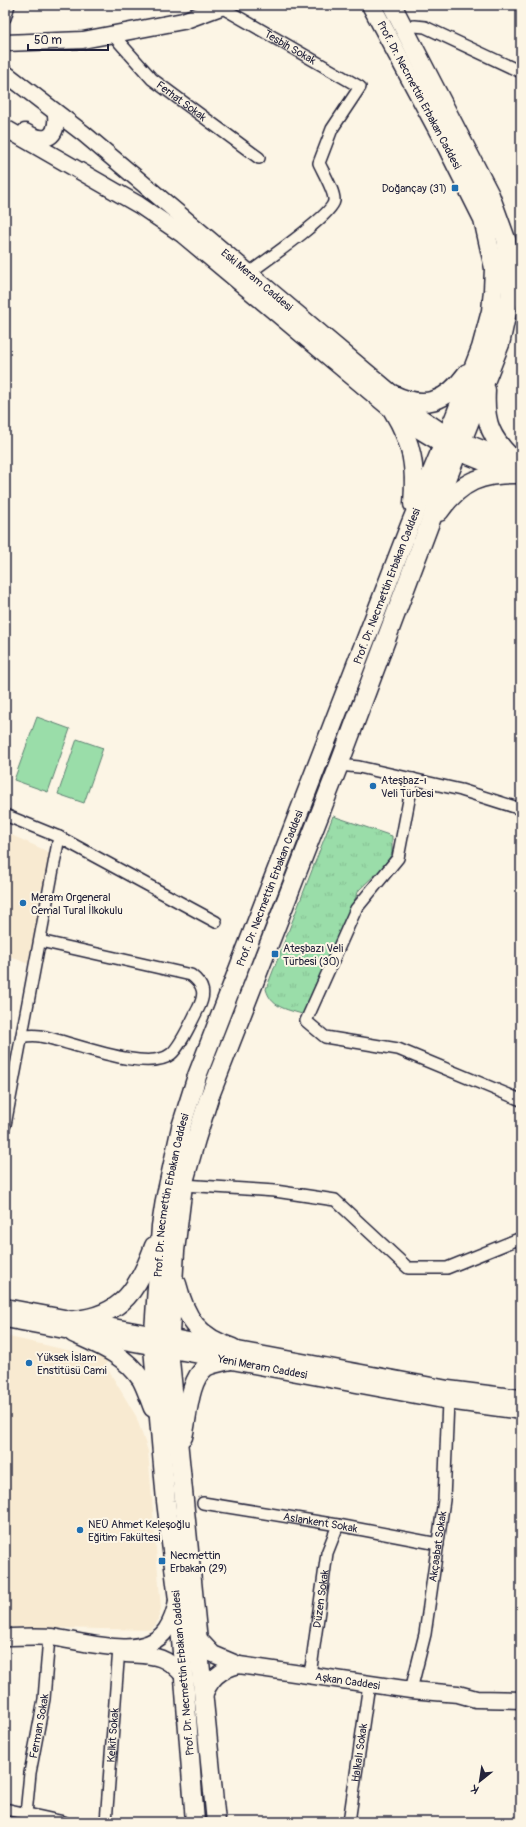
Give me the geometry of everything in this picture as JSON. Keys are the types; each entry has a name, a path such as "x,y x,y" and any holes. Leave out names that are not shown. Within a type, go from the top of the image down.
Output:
{"main road":[{"name":"Prof. Dr. Necmettin Erbakan Caddesi","path":"216,1822 179,1452 161,1342 174,1271 183,1185 196,1139 210,1098 339,765 429,525 481,348 491,311 494,290 494,268 483,220 447,147 371,5"},
{"name":"Prof. Dr. Necmettin Erbakan Caddesi","path":"195,1822 178,1600 166,1500 160,1423 161,1226 176,1149 197,1076 410,525 487,376 500,344 510,298 510,277 506,239 490,195 392,5"},
{"path":"410,525 415,487 414,460 407,438 392,403 431,402 441,398 459,384 467,374 481,348"},
{"path":"429,525 445,503 463,486 489,475 519,469 493,437 486,419 485,408 487,376"},
{"path":"160,1423 141,1380 127,1362 110,1349 73,1326 86,1319 106,1312 132,1292 144,1271 161,1226"},
{"path":"174,1271 181,1298 191,1320 209,1338 232,1354 206,1367 194,1383 179,1452"}],"street":[{"path":"5,18 9,5"},
{"path":"5,43 83,40 183,21 224,6"},
{"name":"Tesbih Sokak","path":"224,6 360,87 332,129 320,163 333,194 334,201 331,207 317,222 250,273"},
{"path":"404,27 415,26 425,28 521,72"},
{"name":"Ferhat Sokak","path":"112,34 152,79 259,158"},
{"name":"Eski Meram Caddesi","path":"5,73 83,133 250,273 392,403"},
{"path":"5,120 36,139 45,139 52,134 57,125 56,113"},
{"name":"Eski Meram Caddesi","path":"5,128 139,205 183,235 392,403 419,416 452,443 519,469"},
{"path":"339,765 359,767 461,790 521,809"},
{"path":"413,779 398,858 356,909 306,1021 325,1037 398,1050 521,1100"},
{"path":"5,815 59,837 216,922"},
{"path":"5,1125 59,837"},
{"path":"22,1036 40,1036 126,1058 145,1061 164,1058 172,1054 187,1031 202,1001 203,990 198,981 191,975 40,940"},
{"path":"5,1069 14,1076"},
{"path":"183,1185 275,1191 334,1200 408,1268 447,1268 521,1238"},
{"name":"Yeni Meram Caddesi","path":"5,1307 73,1326"},
{"name":"Yeni Meram Caddesi","path":"5,1319 73,1326 232,1354 448,1389 521,1398"},
{"name":"Yeni Meram Caddesi","path":"232,1354 448,1401 521,1411"},
{"name":"Akçaabat Sokak","path":"411,1690 425,1634 444,1500 448,1401"},
{"name":"Aslankent Sokak","path":"202,1503 338,1525 438,1544"},
{"name":"Düzen Sokak","path":"310,1675 327,1553 338,1525"},
{"path":"119,1651 138,1647 158,1638 166,1631 178,1600"},
{"path":"5,1637 160,1657 170,1662 184,1676"},
{"path":"198,1638 213,1654 239,1665"},
{"path":"5,1647 49,1642"},
{"name":"Ferman Sokak","path":"26,1814 30,1773 44,1699 49,1642"},
{"name":"Kelkit Sokak","path":"106,1822 119,1651"},
{"path":"204,1698 210,1683 221,1671 239,1665"},
{"name":"Aşkan Caddesi","path":"239,1665 411,1690 458,1694 476,1699 521,1700"},
{"name":"Halkalı Sokak","path":"349,1822 368,1684"},
{"name":"Aşkan Caddesi","path":"458,1694 475,1691 521,1692"},
{"path":"5,1809 64,1822"}],"shaded area":[{"name":"Meram Orgeneral Cemal Tural İlkokulu","path":"5,832 51,853 28,964 5,954"},
{"name":"NEÜ Ahmet Keleşoğlu Eğitim Fakültesi","path":"5,1336 107,1359 106,1366 136,1416 148,1451 161,1609 157,1623 151,1630 5,1627"}],"green space":[{"path":"37,717 70,729 48,792 14,780"},
{"path":"77,739 103,748 84,803 58,794"},
{"path":"333,816 392,836 392,853 386,864 359,890 306,1011 302,1014 284,1009 275,1004 268,995 266,989"}],"place":[{"name":"Doğançay (31)","path":"455,188"},
{"name":"Ateşbaz-ı Veli Türbesi","path":"373,786"},
{"name":"Meram Orgeneral Cemal Tural İlkokulu","path":"23,903"},
{"name":"Ateşbazı Veli Türbesi (30)","path":"275,954"},
{"name":"Yüksek İslam Enstitüsü Cami","path":"29,1363"},
{"name":"NEÜ Ahmet Keleşoğlu Eğitim Fakültesi","path":"80,1530"},
{"name":"Necmettin Erbakan (29)","path":"162,1561"}]}
